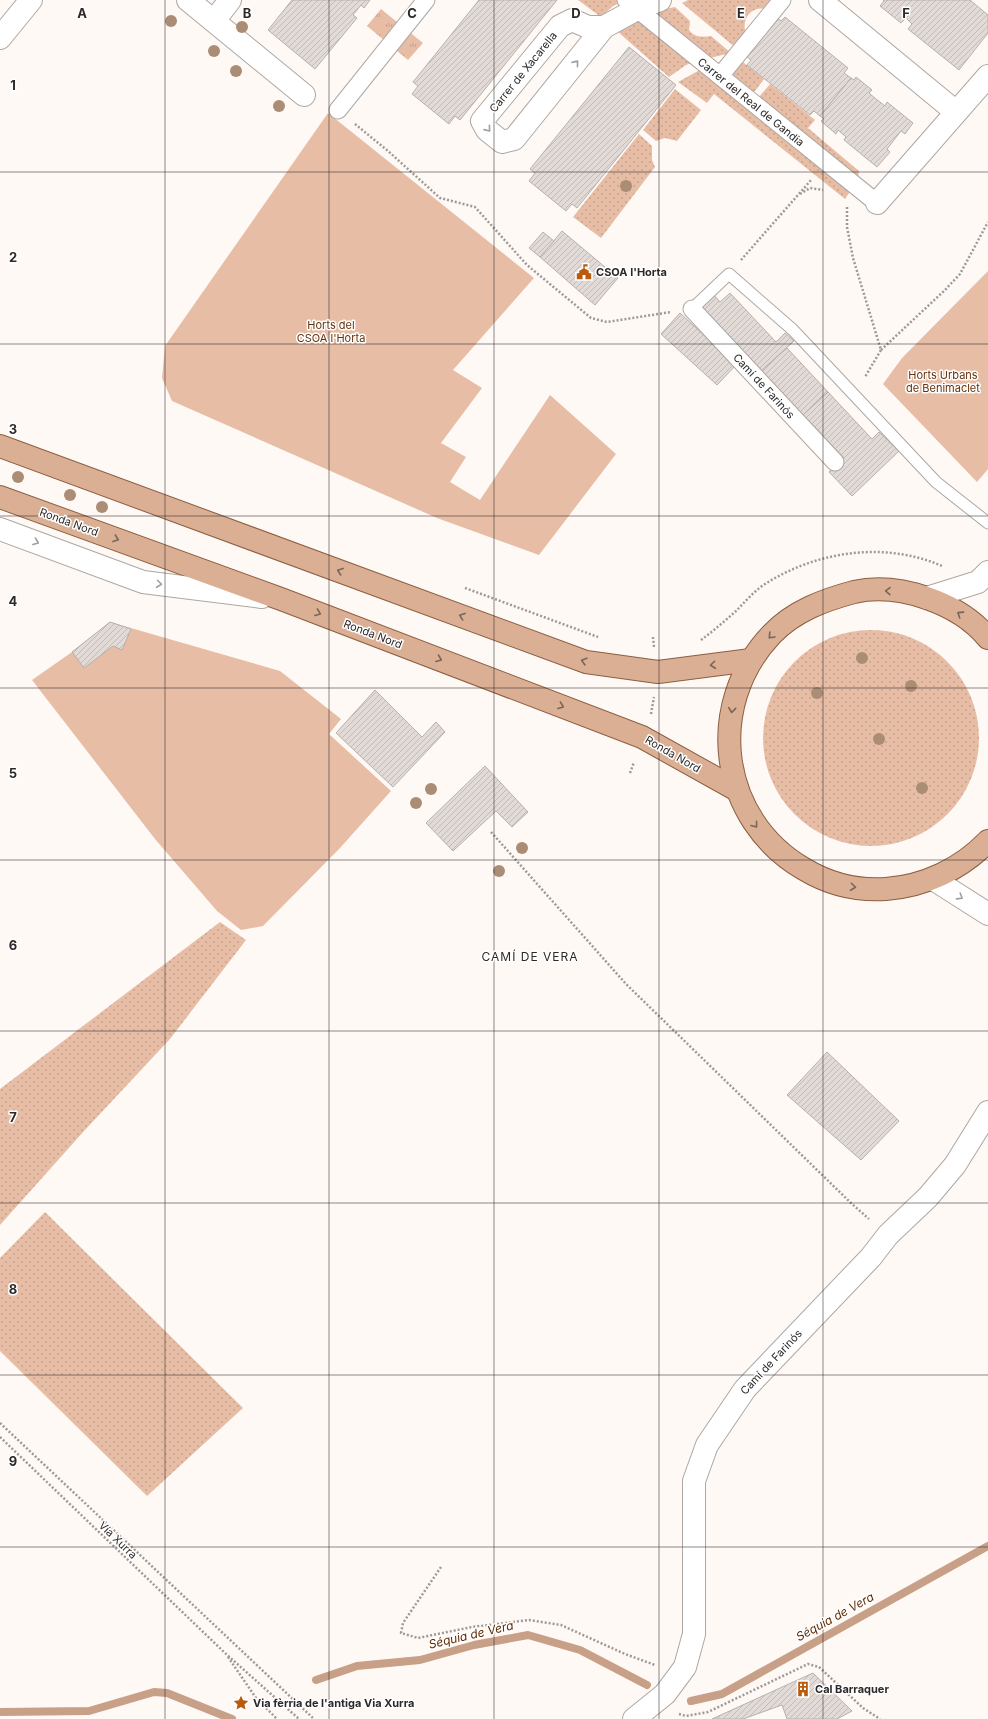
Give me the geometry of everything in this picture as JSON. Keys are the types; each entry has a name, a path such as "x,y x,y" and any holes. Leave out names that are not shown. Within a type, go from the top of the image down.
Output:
{"main road":[{"path":"0,446 586,662 658,672 751,660"},
{"name":"Ronda Nord","path":"0,496 281,599 642,737 736,790"},
{"path":"987,844 962,864 932,879 904,888 874,890 844,886 816,877 790,861 768,842 750,818 736,790 728,746 733,702 751,660 772,634 798,613 828,599 861,591 894,590 927,598 948,607 968,619 988,638"}],"street":[{"path":"0,38 31,0"},
{"path":"188,0 304,95"},
{"path":"214,21 230,0"},
{"path":"338,110 426,0"},
{"path":"604,27 631,4 660,0"},
{"path":"720,76 782,0"},
{"path":"820,0 956,112"},
{"name":"Carrer del Real de Gandia","path":"631,4 827,163 852,192 877,204"},
{"name":"Carrer de Xacarella","path":"572,20 588,27 604,27 514,139 502,142 487,130 482,122 560,26 572,20"},
{"path":"877,204 988,76"},
{"name":"Camí de Farinós","path":"692,309 835,462"},
{"path":"0,528 143,582 281,599"},
{"path":"927,598 978,582 988,572"},
{"path":"932,879 988,914"},
{"name":"Camí de Farinós","path":"634,1719 665,1694 685,1667 694,1634 694,1481 707,1445 744,1389 871,1257 888,1235 928,1197 954,1165 988,1112"}],"lane":[{"path":"692,309 729,274 793,330 936,482 988,523"}],"path":[{"path":"338,110 388,151 440,198 475,207 527,265 591,318 606,322 692,309"},
{"path":"729,274 797,195 827,163"},
{"path":"797,195 810,188 823,190 834,197 852,192 847,227 852,250 881,350"},
{"path":"870,382 864,377 881,350 960,274 988,222"},
{"path":"630,773 653,707 658,672 653,637"},
{"path":"491,832 626,984 852,1204 888,1235"},
{"path":"0,1423 314,1719"},
{"name":"Vía Xurra","path":"0,1437 225,1653 299,1719"},
{"path":"441,1567 403,1623 401,1633 418,1638 472,1627 529,1620 561,1625 625,1654 661,1668 685,1667"},
{"name":"Vía Xurra","path":"225,1653 262,1704 277,1719"},
{"path":"656,1702 668,1711 686,1716 708,1712 808,1664 819,1667 863,1708 880,1719"}],"green space":[{"path":"578,0 626,0 613,6 601,17"},
{"path":"688,0 773,0 766,9 755,10 748,15 745,24 746,34 736,48 682,3"},
{"path":"675,7 690,21 689,30 691,33 705,37 711,36 731,53 686,65 669,77 617,31 659,10"},
{"path":"381,9 423,43 408,60 367,26"},
{"path":"739,59 764,79 755,91 735,93 764,108 759,97 770,84 815,120 808,128 859,171 858,180 845,199 714,94 707,103 678,82 705,67 728,63"},
{"path":"675,89 701,110 677,141 665,138 656,141 643,130"},
{"name":"Horts del CSOA l'Horta","path":"328,113 534,278 453,370 482,388 441,443 466,457 450,482 480,500 550,395 616,454 539,555 437,518 172,401 162,378 165,346"},
{"path":"639,134 652,146 652,160 655,167 601,238 573,217"},
{"name":"Horts Urbans de Benimaclet","path":"988,271 988,469 977,482 883,384 902,358"},
{"path":"110,622 280,671 341,719 329,734 391,791 340,848 263,926 241,930 217,911 155,839 32,680 72,652"},
{"path":"871,630 892,632 912,638 931,648 947,662 961,678 971,697 977,717 979,738 977,759 971,779 961,798 947,814 931,828 912,838 892,844 871,846 850,844 830,838 811,828 795,814 781,798 771,779 765,759 763,738 765,717 771,697 781,678 795,662 811,648 830,638 850,632"},
{"path":"220,922 246,940 170,1039 84,1131 0,1225 0,1089"},
{"path":"45,1212 243,1408 147,1496 0,1351 0,1258"}],"building":[{"path":"292,0 370,0 364,8 361,5 353,15 357,18 315,69 268,30"},
{"path":"479,0 557,0 460,120 455,116 449,124 412,94 418,86 413,82"},
{"path":"883,0 970,0 988,15 988,33 959,70 908,29 912,24 906,18 901,23 880,6 884,1"},
{"path":"785,17 848,68 844,73 851,78 820,116 814,111 810,115 747,65 751,60 746,56 777,18 781,21"},
{"path":"629,47 676,85 577,208 572,204 566,211 529,181 535,173 530,169"},
{"path":"856,77 872,90 869,93 876,99 885,106 887,102 913,123 905,134 901,131 887,149 890,152 877,167 844,140 846,137 838,130 836,134 821,121 824,119 820,116 851,78 854,80"},
{"name":"CSOA l'Horta","path":"562,231 618,278 595,305 540,257"},
{"path":"543,232 554,241 540,257 529,248"},
{"path":"730,293 776,342 785,333 794,341 761,371 701,307 714,295 720,302"},
{"path":"680,313 736,365 717,385 661,334"},
{"path":"787,348 828,392 803,415 761,371"},
{"path":"828,392 872,439 879,432 899,451 852,496 829,472 844,458 803,415"},
{"path":"110,622 131,629 122,650 113,646 84,668 72,652"},
{"path":"375,690 422,737 436,722 445,732 393,787 336,733"},
{"path":"485,766 528,812 512,827 496,811 453,851 426,823"},
{"path":"827,1052 899,1121 861,1160 787,1095"},
{"name":"Cal Barraquer","path":"813,1673 852,1711 837,1719 787,1719 782,1705 743,1719 712,1719"}],"waterway":[{"name":"Séquia de Vera","path":"691,1701 722,1694 988,1546"},
{"name":"Séquia de Vera","path":"316,1680 357,1666 420,1660 474,1645 528,1635 580,1650 647,1685"},
{"name":"Séquia de Vera","path":"0,1712 89,1711 154,1692 167,1693 232,1719"}],"place":[{"name":"CSOA l'Horta","path":"584,272"},
{"name":"Cal Barraquer","path":"803,1689"},
{"name":"Via fèrria de l'antiga Via Xurra","path":"241,1703"}],"district":[{"name":"CAMÍ DE VERA","path":"530,957"}]}
